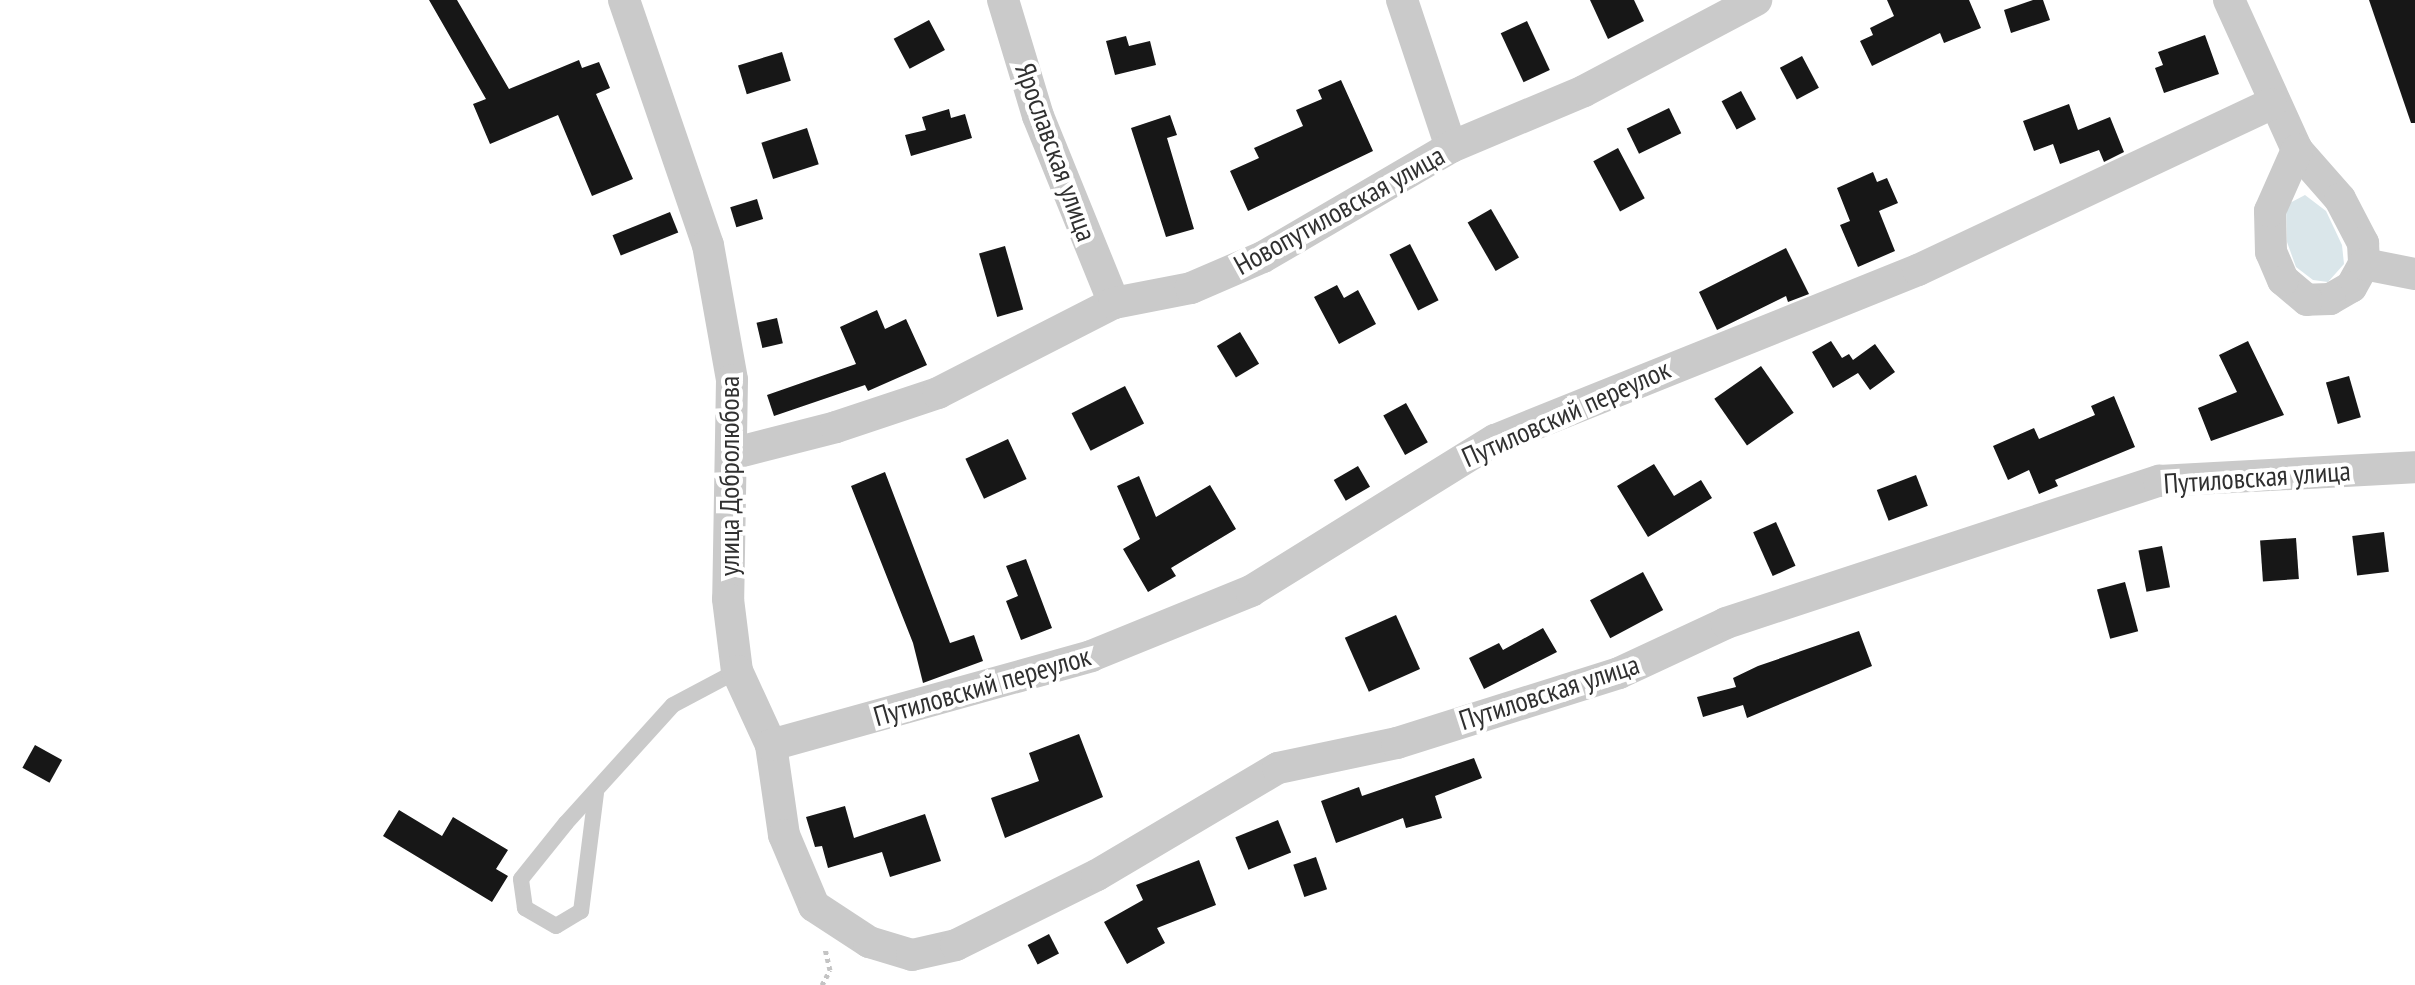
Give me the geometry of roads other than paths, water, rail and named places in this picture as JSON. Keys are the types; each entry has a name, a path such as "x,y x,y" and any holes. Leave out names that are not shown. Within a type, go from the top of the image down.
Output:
{"street":[{"name":"улица Добролюбова","path":"624,0 708,245 732,380 728,599 737,671 771,745 784,835 814,906"},
{"name":"Ярославская улица","path":"1003,0 1038,116 1114,303"},
{"path":"1402,0 1451,147"},
{"name":"Новопутиловская улица","path":"731,454 836,427 938,393 1114,303 1191,288 1263,257 1451,147 1584,91 1756,0"},
{"path":"2229,0 2271,104 2297,150 2340,199 2363,243 2364,264 2351,287 2330,299 2307,300 2283,280 2271,252 2270,211 2297,150"},
{"name":"Путиловский переулок","path":"771,745 1091,656 1251,591 1495,440 1933,264 2271,104"},
{"path":"2364,264 2415,274"},
{"name":"Путиловская улица","path":"814,906 869,942 912,955 956,945 1097,875 1278,768 1397,743 1619,673 1726,623 2159,481 2415,467"}],"lane":[{"path":"596,793 581,911 556,926 525,908 521,879 596,793 673,705 737,671"}]}
